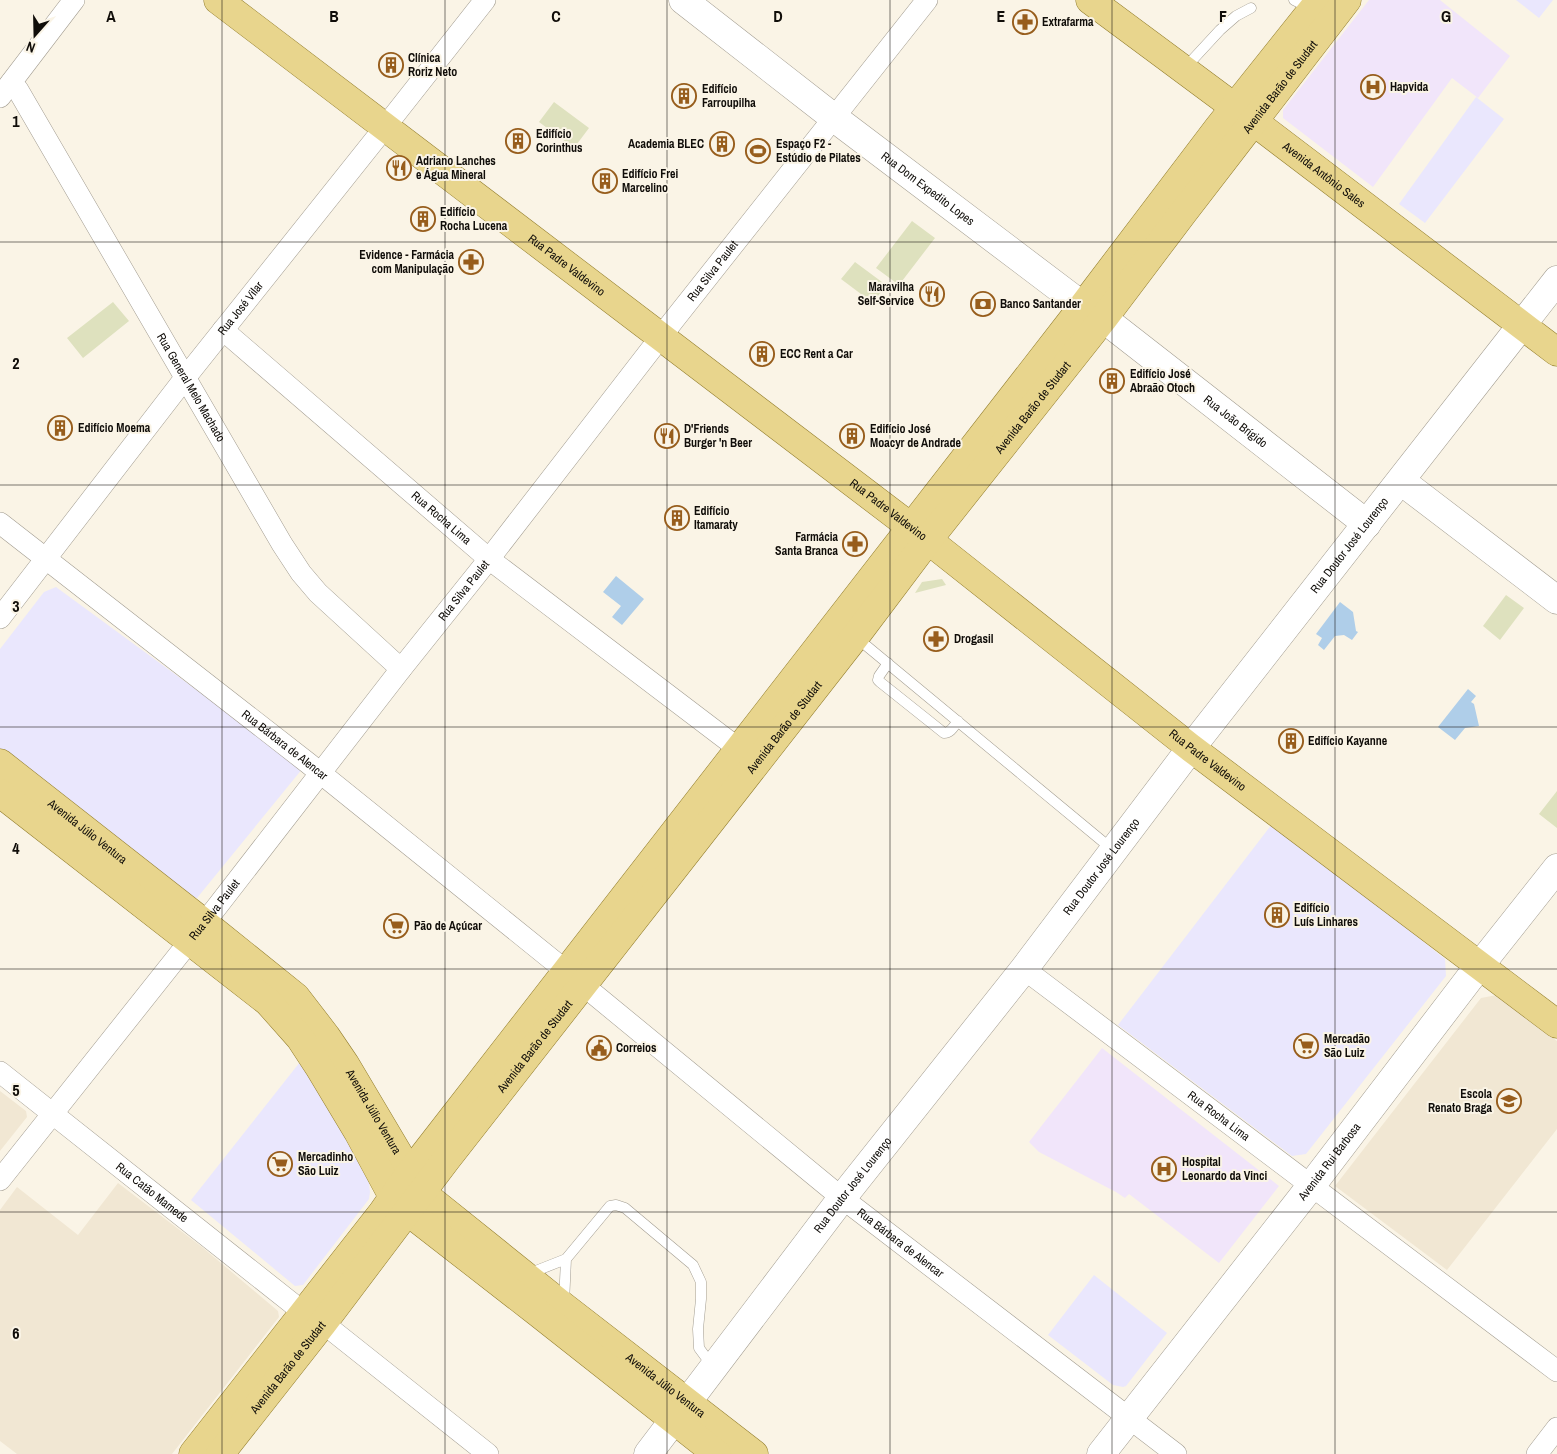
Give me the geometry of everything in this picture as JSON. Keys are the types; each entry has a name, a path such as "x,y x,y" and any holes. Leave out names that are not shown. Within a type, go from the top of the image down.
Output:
{"main road":[{"name":"Rua Padre Valdevino","path":"218,0 919,534 1191,748 1557,1024"},
{"name":"Avenida Antônio Sales","path":"1090,0 1244,114 1557,352"},
{"name":"Avenida Barão de Studart","path":"408,1194 481,1073 575,978 740,749 919,534 1093,312 1244,114 1347,0"},
{"name":"Avenida Barão de Studart","path":"1244,114 1309,3"},
{"name":"Avenida Barão de Studart","path":"220,1454 313,1317 575,978 855,636 919,534"},
{"name":"Avenida Júlio Ventura","path":"0,763 197,932"},
{"name":"Avenida Júlio Ventura","path":"0,793 197,932 296,997 345,1064 408,1194 538,1312 681,1412 754,1454"},
{"name":"Avenida Júlio Ventura","path":"408,1194 524,1275 563,1306 681,1412 717,1454"},
{"name":"Avenida Barão de Studart","path":"193,1454 313,1317"}],"street":[{"path":"5,90 74,0"},
{"name":"Rua José Vilar","path":"0,618 185,378 485,0"},
{"name":"Rua Dom Expedito Lopes","path":"683,0 834,117 1093,312"},
{"name":"Rua Silva Paulet","path":"0,1180 197,932 660,337 927,0"},
{"name":"Rua General Melo Machado","path":"5,90 18,90 282,544 301,573 318,593 401,669"},
{"name":"Rua Doutor José Lourenço","path":"648,1454 842,1198 1024,969 1191,748 1557,280"},
{"name":"Rua João Brígido","path":"1093,312 1368,524"},
{"name":"Rua Rocha Lima","path":"223,330 489,558 740,749"},
{"path":"1400,481 1557,600"},
{"name":"Rua Bárbara de Alencar","path":"0,523 320,773 575,978 842,1198 1176,1454"},
{"name":"Avenida Rui Barbosa","path":"1101,1454 1557,868"},
{"name":"Rua Rocha Lima","path":"1024,969 1557,1371"},
{"name":"Rua Catão Mamede","path":"0,1072 488,1454"},
{"path":"1537,1454 1557,1428"}],"lane":[{"path":"1183,70 1220,30 1236,16 1251,8"},
{"path":"855,636 1114,851"},
{"path":"888,663 879,676 878,680 880,682 944,733 950,732 958,721"},
{"path":"524,1275 566,1259 610,1206 616,1205 626,1208 693,1264 701,1282 698,1329 699,1348 714,1368"},
{"path":"563,1306 566,1259"}],"shaded area":[{"name":"Hapvida","path":"1369,0 1440,0 1510,56 1478,98 1452,78 1373,187 1283,118 1283,110"},
{"path":"1516,0 1553,0 1539,18"},
{"path":"1476,97 1504,119 1425,223 1399,204"},
{"path":"56,587 303,768 197,898 186,900 0,753 0,649 44,592"},
{"path":"1272,824 1445,959 1446,976 1306,1154 1292,1156 1118,1025"},
{"path":"1497,995 1557,1041 1557,1129 1447,1270 1335,1186 1481,998"},
{"name":"Hospital Leonardo da Vinci","path":"1102,1048 1279,1186 1219,1263 1129,1194 1125,1198 1039,1152 1029,1142"},
{"path":"300,1062 325,1098 369,1183 370,1192 369,1199 303,1285 295,1286 191,1200"},
{"path":"0,1091 26,1111 27,1117 0,1151"},
{"path":"118,1183 202,1247 278,1311 279,1317 172,1454 17,1454 0,1441 0,1210 17,1187 78,1235"},
{"path":"1094,1275 1167,1333 1126,1386 1123,1387 1113,1385 1048,1335"}],"green space":[{"path":"554,102 589,128 574,148 539,122"},
{"path":"912,221 935,238 899,285 876,268"},
{"path":"855,262 886,285 873,303 841,279"},
{"path":"113,302 129,321 83,358 67,338"},
{"path":"942,579 946,585 915,593 922,582"},
{"path":"1506,595 1524,608 1500,640 1483,626"},
{"path":"1557,791 1557,828 1539,814"}],"water":[{"path":"616,576 644,599 622,625 612,617 621,606 603,592"},
{"path":"1340,602 1353,612 1356,631 1358,632 1352,640 1344,635 1335,636 1324,650 1318,645 1322,638 1316,634"},
{"path":"1468,689 1476,696 1471,702 1474,704 1479,726 1465,728 1455,740 1438,727"}],"place":[{"name":"Extrafarma","path":"1025,22"},
{"name":"Clínica Roriz Neto","path":"391,65"},
{"name":"Hapvida","path":"1373,87"},
{"name":"Edifício Farroupilha","path":"684,96"},
{"name":"Edifício Corinthus","path":"518,141"},
{"name":"Academia BLEC","path":"722,144"},
{"name":"Espaço F2 - Estúdio de Pilates","path":"758,151"},
{"name":"Adriano Lanches e Água Mineral","path":"399,168"},
{"name":"Edifício Frei Marcelino","path":"605,181"},
{"name":"Edifício Rocha Lucena","path":"423,219"},
{"name":"Evidence - Farmácia com Manipulação","path":"471,262"},
{"name":"Maravilha Self-Service","path":"932,294"},
{"name":"Banco Santander","path":"983,304"},
{"name":"ECC Rent a Car","path":"762,354"},
{"name":"Edifício José Abraão Otoch","path":"1112,381"},
{"name":"Edifício Moema","path":"60,428"},
{"name":"D'Friends Burger 'n Beer","path":"667,436"},
{"name":"Edifício José Moacyr de Andrade","path":"852,436"},
{"name":"Edifício Itamaraty","path":"677,518"},
{"name":"Farmácia Santa Branca","path":"855,544"},
{"name":"Drogasil","path":"936,639"},
{"name":"Edifício Kayanne","path":"1291,741"},
{"name":"Edifício Luís Linhares","path":"1277,915"},
{"name":"Pão de Açúcar","path":"396,926"},
{"name":"Mercadão São Luiz","path":"1306,1046"},
{"name":"Correios","path":"599,1048"},
{"name":"Escola Renato Braga","path":"1509,1101"},
{"name":"Mercadinho São Luiz","path":"280,1164"},
{"name":"Hospital Leonardo da Vinci","path":"1164,1169"}]}
